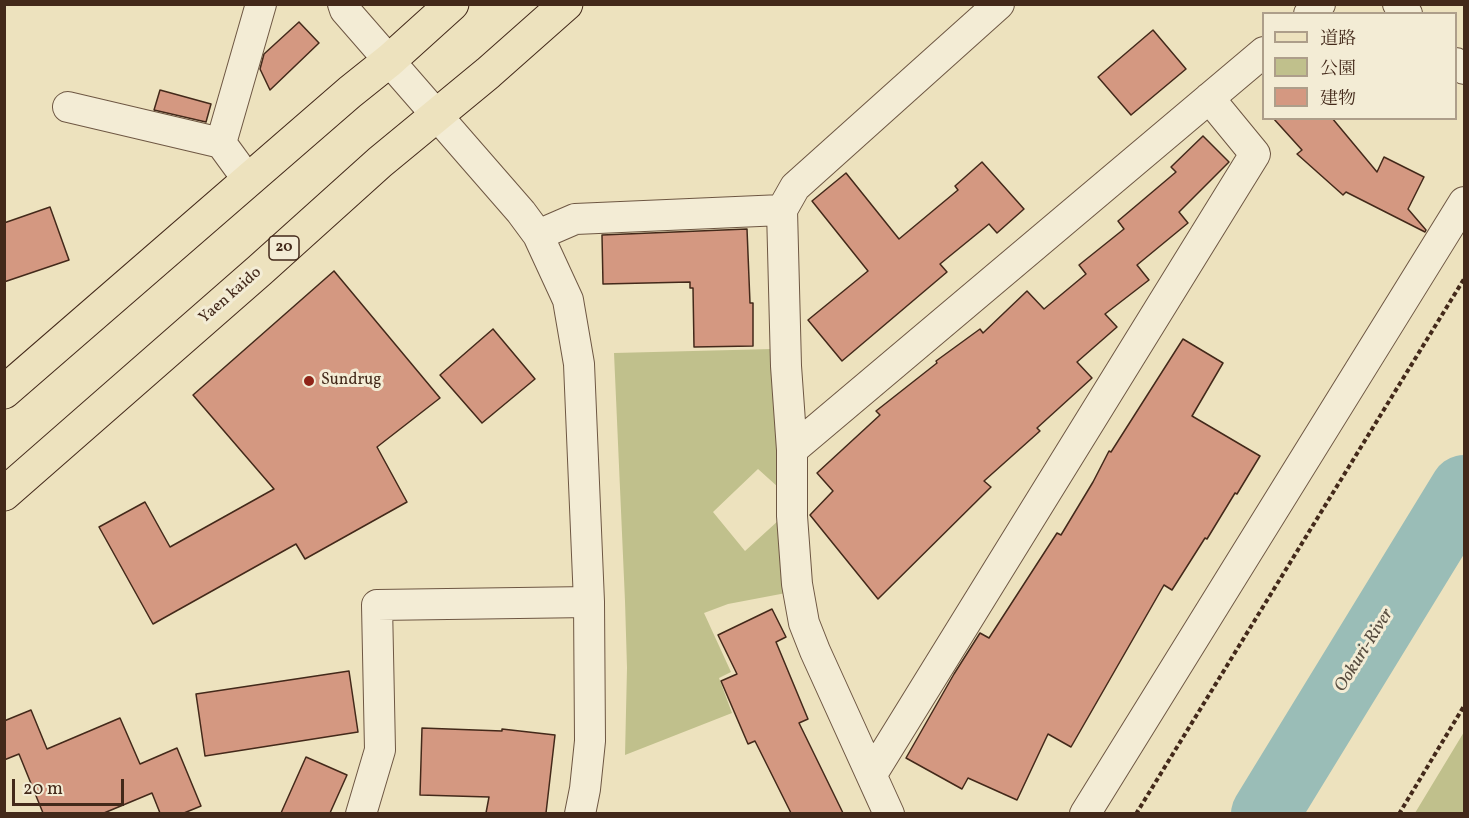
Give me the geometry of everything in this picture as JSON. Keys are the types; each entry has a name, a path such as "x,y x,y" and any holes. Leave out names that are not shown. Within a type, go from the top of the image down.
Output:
{"main road":[{"path":"4,392 452,4"},
{"name":"Yaen kaido","path":"4,494 380,162 566,4"}],"street":[{"path":"221,143 261,4"},
{"path":"343,4 345,10 521,212 538,235 568,300 579,364 589,602 590,741 580,813"},
{"path":"889,813 815,651 804,623 797,584 792,516 792,450 786,366 782,210 795,187 999,4"},
{"path":"792,450 1262,53"},
{"path":"872,774 1255,154 1209,98"},
{"path":"68,107 221,143 248,180"},
{"path":"1085,813 1464,202"},
{"path":"538,235 574,219 782,210"},
{"path":"361,813 380,750 377,605 589,602"}],"path":[{"path":"1136,813 1464,279"},
{"path":"1399,813 1464,706"}],"green space":[{"path":"772,349 778,487 758,469 713,512 745,551 779,520 786,593 728,604 704,613 731,672 719,678 732,713 625,755 627,668 614,353"},
{"path":"1464,732 1464,813 1415,813"}],"building":[{"path":"299,22 319,43 270,90 260,69 264,54"},
{"path":"1153,30 1186,69 1131,115 1098,77"},
{"path":"160,90 211,104 206,122 154,110"},
{"path":"1275,120 1334,120 1377,172 1384,157 1424,177 1408,209 1426,230 1425,232 1346,192 1343,195 1297,154 1302,150"},
{"path":"1203,136 1229,162 1179,212 1188,223 1137,265 1149,280 1105,314 1117,327 1077,362 1092,378 1037,428 1040,431 984,481 991,487 878,599 810,515 833,491 817,473 880,415 876,411 937,363 936,361 980,329 983,333 1027,291 1044,309 1086,274 1079,265 1124,229 1118,221 1176,172 1171,167"},
{"path":"982,162 1024,209 997,233 989,224 940,264 947,272 842,361 808,320 868,271 812,201 846,173 899,239 958,190 955,186"},
{"path":"50,207 69,260 4,282 4,223"},
{"path":"747,229 750,303 753,303 753,346 694,347 693,288 690,288 690,282 603,284 602,235"},
{"path":"334,271 440,398 377,447 407,502 305,559 296,544 153,624 99,527 145,502 170,547 274,489 193,395"},
{"path":"493,329 535,379 482,423 440,375"},
{"path":"1183,339 1223,363 1192,416 1260,456 1172,590 1164,585 1071,747 1048,734 1017,800 968,778 962,789 906,758 980,633 989,638 1057,533 1061,535 1109,451 1111,452"},
{"path":"772,609 786,637 776,642 808,719 799,723 843,813 791,813 755,741 748,744 721,681 737,674 718,635"},
{"path":"349,671 358,732 205,756 196,694"},
{"path":"31,710 47,749 120,718 140,764 177,748 201,806 184,813 160,813 152,793 104,813 43,813 19,754 4,760 4,721"},
{"path":"422,728 502,731 502,729 555,735 546,813 486,813 489,797 420,795"},
{"path":"306,757 347,775 330,813 281,813"}],"waterway":[{"name":"Ookuri-River","path":"1265,814 1464,489"}],"place":[{"name":"Sundrug","path":"309,381"}]}
